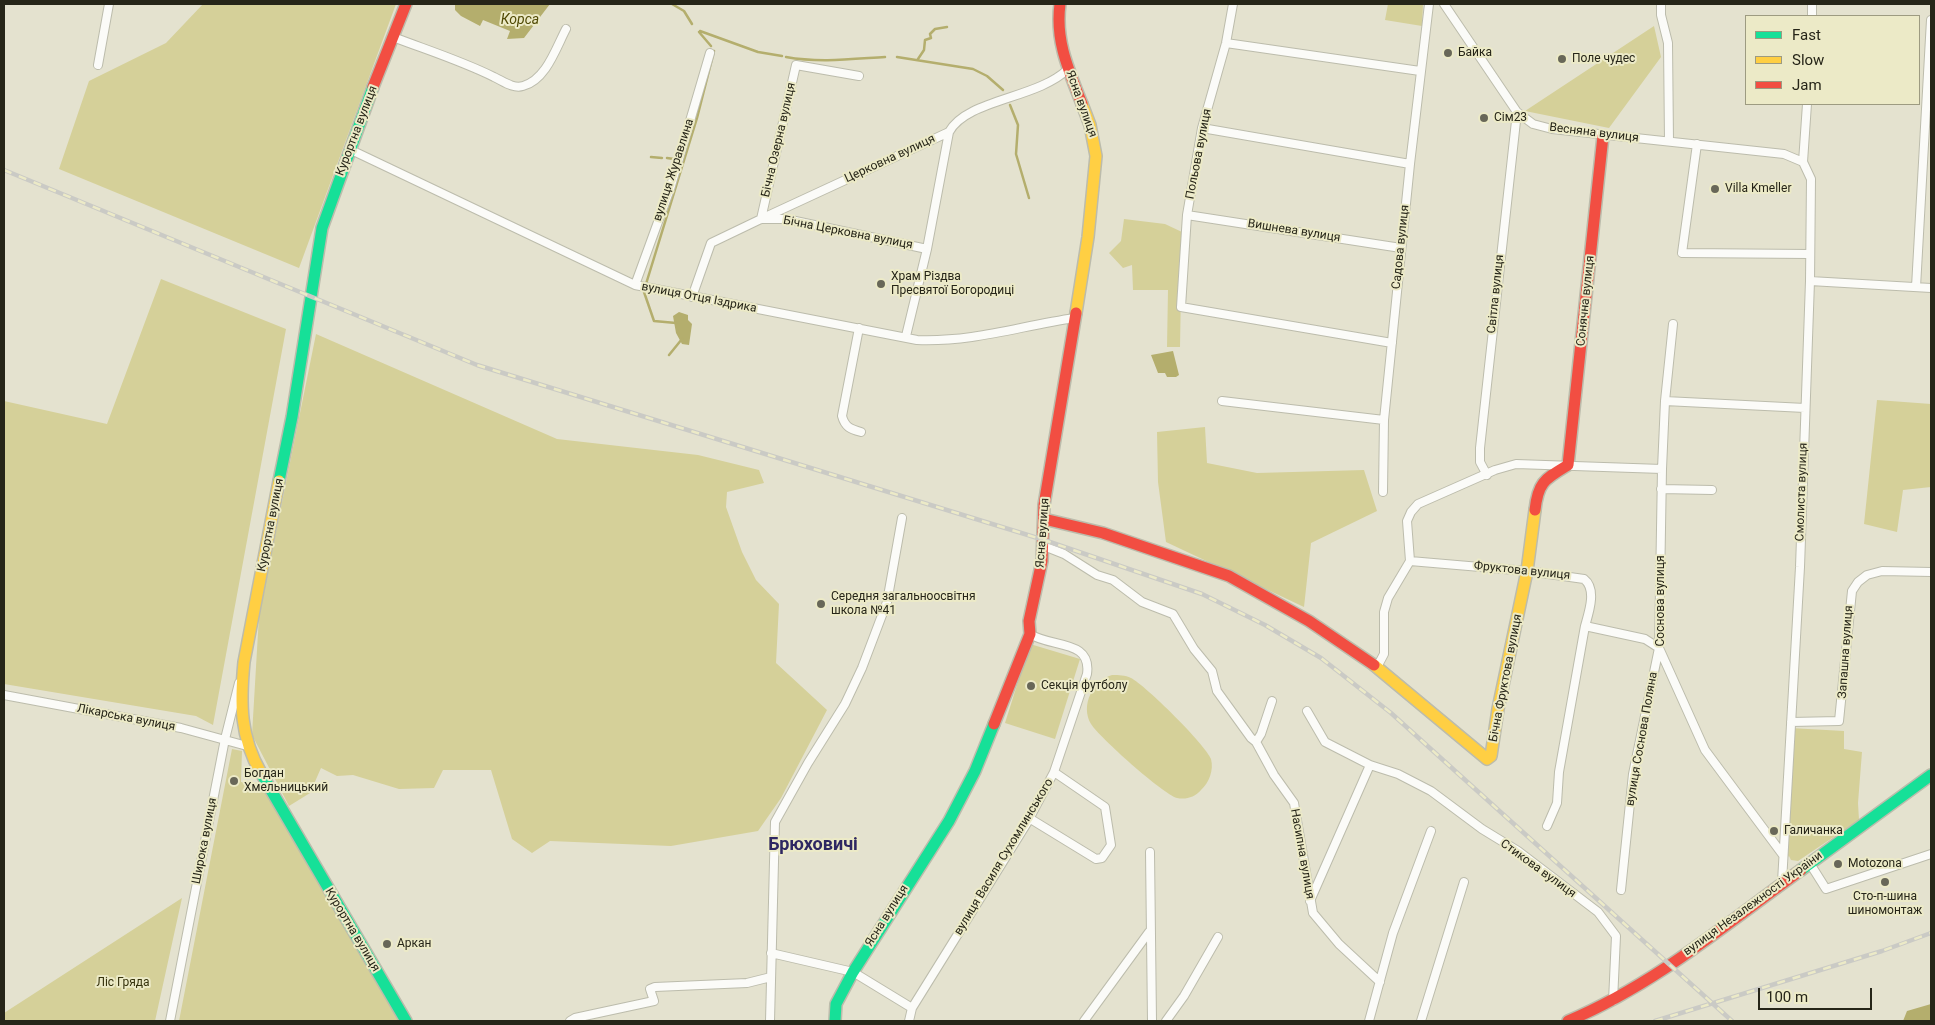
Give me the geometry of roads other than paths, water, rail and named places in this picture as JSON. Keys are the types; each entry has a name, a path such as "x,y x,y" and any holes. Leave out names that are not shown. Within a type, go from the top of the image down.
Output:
{"street":[{"path":"98,65 109,4"},
{"name":"Курортна вулиця","path":"406,4 349,149 322,228 292,417 244,662 244,725 247,746 259,773 406,1021"},
{"name":"Ясна вулиця","path":"835,1021 836,1004 853,972 949,821 975,771 1030,634 1029,621 1044,546 1045,494 1088,237 1096,156 1090,125 1068,69 1060,40 1060,4"},
{"name":"Польова вулиця","path":"1233,4 1226,43 1202,128 1187,215 1181,307 1392,343"},
{"name":"Садова вулиця","path":"1383,492 1384,420 1420,71 1429,4"},
{"name":"Весняна вулиця","path":"1444,4 1517,112 1533,124 1552,129 1603,136 1669,141 1784,154 1803,162"},
{"path":"1661,4 1661,14 1668,43 1669,141"},
{"path":"1916,287 1931,20"},
{"path":"393,37 480,70 515,87 524,86 538,77 551,59 566,29"},
{"path":"1226,43 1420,71"},
{"name":"вулиця Журавлина","path":"635,285 670,189 710,53"},
{"name":"Бічна Озерна вулиця","path":"761,219 796,65 859,76"},
{"name":"Церковна вулиця","path":"761,219 949,132 954,123 994,102 1018,96 1052,83 1068,69"},
{"name":"Смолиста вулиця","path":"1782,882 1800,567 1810,281 1811,179 1803,162 1807,105"},
{"name":"Світла вулиця","path":"1487,475 1480,462 1480,448 1517,112"},
{"path":"1202,128 1410,164"},
{"path":"906,336 928,249 949,132"},
{"name":"Сонячна вулиця","path":"1568,466 1603,136"},
{"path":"1697,144 1682,253 1810,254"},
{"name":"вулиця Отця Іздрика","path":"349,149 635,285 859,328 945,341 993,335 1074,318"},
{"name":"Вишнева вулиця","path":"1187,215 1401,248"},
{"name":"Бічна Церковна вулиця","path":"692,297 711,243 761,219 786,219 928,249"},
{"path":"1810,281 1931,288"},
{"name":"Соснова вулиця","path":"1673,324 1665,401 1661,490 1659,648 1705,750 1783,856"},
{"path":"859,328 842,416 845,424 851,430 861,432"},
{"path":"1222,401 1384,420"},
{"path":"1665,401 1805,408"},
{"path":"1044,519 1103,533 1229,576 1309,621 1376,667 1384,654 1384,612 1388,598 1410,561 1407,521 1418,504 1516,464 1662,469"},
{"name":"Бічна Фруктова вулиця","path":"1376,667 1487,759 1491,756 1498,709 1527,571 1537,492 1544,480 1568,466"},
{"path":"1661,490 1712,490"},
{"path":"770,1021 775,822 845,704 869,650 881,621 893,579 902,518"},
{"name":"Насипна вулиця","path":"1044,546 1064,554 1096,575 1113,580 1142,602 1173,614 1194,649 1212,670 1217,692 1256,742 1274,775 1294,803 1313,913 1339,944 1380,982"},
{"name":"Фруктова вулиця","path":"1410,561 1574,576 1589,583 1591,589 1559,772 1557,803 1546,826"},
{"name":"Запашна вулиця","path":"1791,722 1839,721 1846,668 1849,604 1852,591 1858,582 1868,575 1882,572 1931,572"},
{"path":"1585,626 1645,639 1659,648"},
{"name":"вулиця Василя Сухомлинського","path":"909,1021 912,1008 1029,818 1054,772 1088,665 1084,656 1075,649 1030,634"},
{"name":"вулиця Соснова Поляна","path":"1621,890 1633,774 1644,712 1659,648"},
{"name":"Широка вулиця","path":"170,1021 225,739 244,662"},
{"name":"Лікарська вулиця","path":"4,695 181,728 247,746"},
{"path":"1256,742 1262,734 1272,701"},
{"name":"Стикова вулиця","path":"1307,711 1325,742 1370,765 1398,774 1431,791 1482,829 1518,851 1598,912 1616,936 1613,1001"},
{"path":"1310,901 1370,765"},
{"path":"1029,818 1096,859 1102,858 1111,845 1105,807 1054,772"},
{"name":"вулиця Незалежності України","path":"1568,1021 1613,1001 1670,965 1809,862 1931,776"},
{"path":"1369,1021 1393,933 1431,831"},
{"path":"1150,852 1149,932 1152,1021"},
{"path":"1809,862 1826,889 1931,854"},
{"path":"1421,1021 1464,882"},
{"path":"1084,1021 1149,932"},
{"path":"1166,1021 1184,996 1218,937"},
{"path":"771,954 853,972 912,1008"},
{"path":"570,1021 575,1018 654,1001 650,989 747,983 771,976"}],"water":[{"name":"Корса","path":"455,4 550,4 524,38 507,39 510,31 483,20 480,26 461,16 455,10"},
{"path":"679,312 688,315 688,320 692,324 689,345 682,344 676,333 673,316"},
{"path":"1173,351 1179,375 1167,377 1165,373 1158,373 1151,355"},
{"path":"1931,1004 1931,1021 1903,1021 1907,1011"}],"waterway":[{"path":"672,4 684,11 692,24"},
{"path":"918,59 924,50 925,40 931,38 930,34 935,29 947,27"},
{"path":"700,31 758,52 782,56"},
{"path":"699,32 711,46"},
{"path":"646,284 697,118 714,51"},
{"path":"786,57 823,60 885,57"},
{"path":"897,57 973,69 987,76 1003,90"},
{"path":"1010,105 1018,125 1016,154 1029,198"},
{"path":"651,157 662,158"},
{"path":"667,158 674,159"},
{"path":"644,292 654,321 676,323"},
{"path":"669,355 682,339"}],"railway":[{"path":"4,170 477,365 1044,540 1202,594 1265,625 1321,658 1391,713 1732,1021"},
{"path":"1655,1021 1882,951 1931,933"}],"place":[{"name":"Байка","path":"1448,53"},
{"name":"Поле чудес","path":"1562,59"},
{"name":"Сім23","path":"1484,118"},
{"name":"Villa Kmeller","path":"1715,189"},
{"name":"Храм Різдва Пресвятої Богородиці","path":"881,284"},
{"name":"Середня загальноосвітня школа №41","path":"821,604"},
{"name":"Секція футболу","path":"1031,686"},
{"name":"Богдан Хмельницький","path":"234,781"},
{"name":"Галичанка","path":"1774,831"},
{"name":"Motozona","path":"1838,864"},
{"name":"Сто-п-шина шиномонтаж","path":"1885,882"},
{"name":"Аркан","path":"387,944"}],"district":[{"name":"Брюховичі","path":"813,845"}],"park label":[{"name":"Ліс Гряда","path":"123,983"}]}
